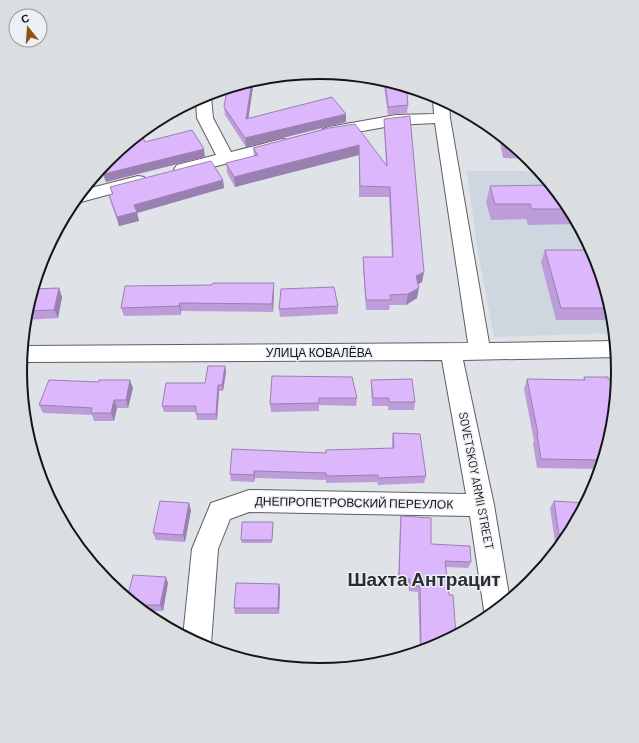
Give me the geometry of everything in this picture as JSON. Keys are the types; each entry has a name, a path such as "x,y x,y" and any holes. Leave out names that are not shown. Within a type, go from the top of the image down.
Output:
{"street":[{"path":"204,103 205,118 226,158"},
{"path":"441,106 442,118 480,351"},
{"path":"86,195 307,138 396,120 442,118"},
{"name":"УЛИЦА КОВАЛЁВА","path":"28,354 451,352 611,349"},
{"name":"SOVETSKOY ARMII STREET","path":"451,352 481,505 497,605"},
{"name":"ДНЕПРОПЕТРОВСКИЙ ПЕРЕУЛОК","path":"198,637 205,549 220,511 248,501 481,505"}],"shaded area":[{"path":"467,171 532,171 552,193 573,225 582,242 590,260 602,296 609,333 494,337 477,247"}],"building":[{"path":"251,87 246,119 332,97 346,114 245,138 224,107 226,95"},
{"path":"386,87 407,93 408,105 388,107"},
{"path":"410,116 424,272 416,276 419,288 408,294 390,295 391,300 366,300 363,257 393,257 390,187 360,186 359,145 234,177 226,163 258,155 253,148 329,128 355,124 387,166 384,119"},
{"path":"192,130 204,149 105,174 141,139 143,138 145,142"},
{"path":"211,161 223,180 134,205 137,212 117,217 109,195 113,194 110,187"},
{"path":"545,185 563,209 532,209 530,204 495,204 490,186"},
{"path":"545,250 586,250 596,277 605,308 561,308"},
{"path":"213,283 274,283 272,304 180,303 179,306 121,308 125,286 212,285"},
{"path":"334,287 338,306 279,309 281,289"},
{"path":"59,288 54,310 34,311 39,289"},
{"path":"208,366 225,366 222,385 218,385 216,414 196,414 196,406 162,406 166,383 205,383"},
{"path":"272,376 352,377 357,398 319,398 319,403 270,404"},
{"path":"584,377 608,377 608,379 612,379 606,429 598,460 541,459 538,434 527,379 585,380"},
{"path":"412,379 415,402 389,402 389,398 373,398 371,380"},
{"path":"49,380 99,382 99,380 130,380 126,400 114,400 111,413 91,413 92,408 39,405"},
{"path":"393,433 420,434 426,476 378,478 378,475 326,476 326,473 254,471 254,475 230,474 232,449 326,453 326,450 394,448"},
{"path":"160,501 189,503 183,535 153,533"},
{"path":"554,501 581,503 563,534 559,535"},
{"path":"401,516 431,518 431,544 470,546 471,562 445,561 449,595 453,595 456,631 449,634 421,646 420,586 410,586 410,579 399,578"},
{"path":"242,522 273,522 272,540 241,540"},
{"path":"133,575 166,577 160,605 142,605 129,593"},
{"path":"236,583 279,584 278,608 234,608"}],"district":[{"name":"Шахта Антрацит","path":"424,579"}]}
